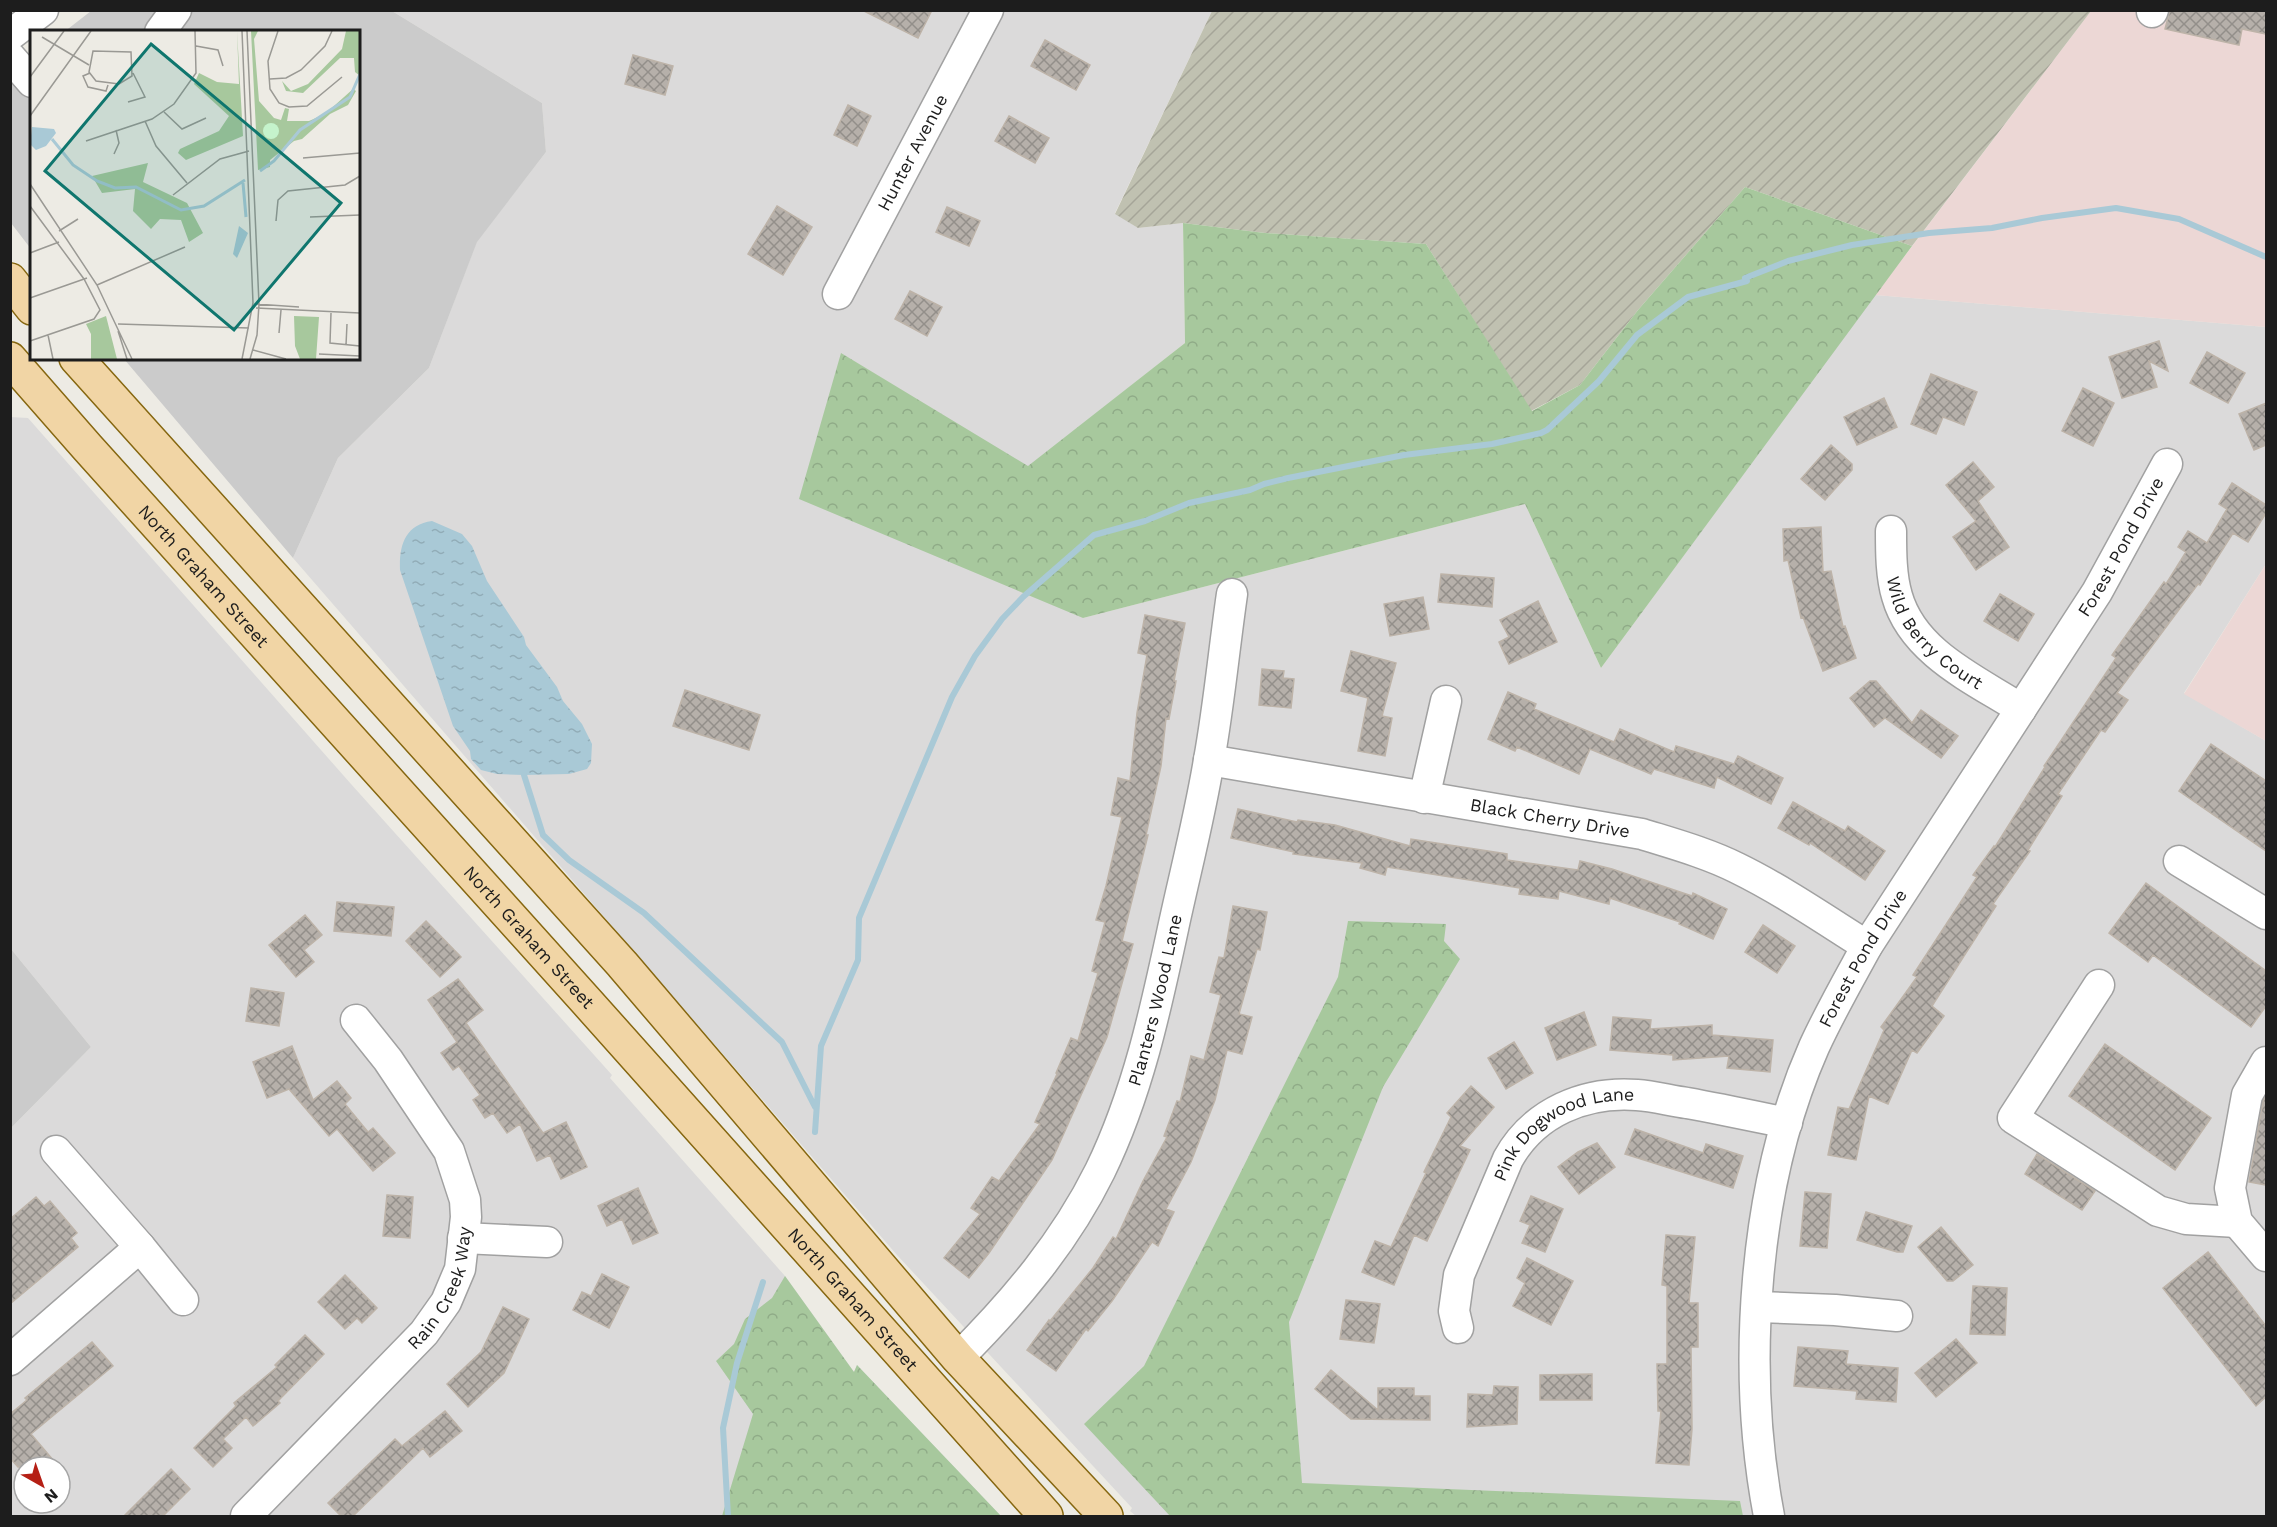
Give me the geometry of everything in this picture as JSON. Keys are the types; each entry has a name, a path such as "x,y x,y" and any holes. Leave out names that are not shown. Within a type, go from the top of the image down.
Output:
{"main road":[{"name":"North Graham Street","path":"10,360 1046,1516"},
{"path":"78,360 622,964 958,1358 1106,1516"}],"street":[{"path":"10,35 43,10"},
{"path":"161,30 176,10"},
{"path":"182,10 191,30"},
{"name":"Hunter Avenue","path":"838,294 988,10"},
{"path":"10,57 30,80"},
{"name":"Forest Pond Drive","path":"1769,1516 1758,1451 1755,1372 1762,1242 1768,1204 1787,1123 1813,1048 1867,946 2097,592 2167,464"},
{"name":"Wild Berry Court","path":"1891,531 1891,556 1897,596 1908,621 1921,639 1934,653 1948,663 2021,709"},
{"name":"Planters Wood Lane","path":"958,1358 1002,1313 1040,1268 1088,1193 1120,1126 1154,1018 1209,760 1232,594"},
{"path":"1424,798 1446,701"},
{"name":"Black Cherry Drive","path":"1209,760 1642,834 1736,867 1798,902 1867,946"},
{"path":"2179,861 2266,914"},
{"path":"2099,985 2013,1118 2158,1211 2186,1219 2237,1222"},
{"name":"Rain Creek Way","path":"246,1516 424,1333 446,1302 460,1269 466,1217 465,1200 449,1151 388,1060 356,1020"},
{"path":"2266,1062 2247,1095 2230,1188 2237,1222 2266,1256"},
{"name":"Pink Dogwood Lane","path":"1458,1328 1454,1311 1459,1275 1508,1158 1530,1129 1556,1110 1583,1099 1607,1095 1638,1095 1744,1113 1787,1123"},
{"path":"56,1151 183,1300"},
{"path":"464,1238 547,1242"},
{"path":"10,1360 140,1247"},
{"path":"1758,1307 1835,1310 1897,1316"}],"shaded area":[{"path":"91,11 392,11 542,103 546,152 477,242 429,368 338,458 293,558 125,360 360,360 360,30 67,30"},
{"path":"392,11 1212,11 1115,213 1138,228 1183,223 1185,343 1028,467 842,354 1083,618 1525,504 1601,668 1875,295 2266,327 2266,564 2184,693 2266,741 2266,1516 1136,1516 1130,1511 1132,1508 897,1255 293,558 338,458 429,368 477,241 546,152 542,103"},
{"path":"1212,11 2091,11 1912,246 1745,187 1638,310 1580,385 1531,411 1426,244 1265,233 1183,223 1138,228 1115,214"},
{"path":"2091,11 2266,11 2266,327 1875,295"},
{"path":"30,58 30,248 11,223 11,74"},
{"path":"10,417 28,418 612,1075 610,1078 785,1276 854,1372 857,1365 1001,1516 11,1516 11,1128 91,1047 11,949"},
{"path":"2266,564 2266,741 2184,694"},
{"path":"11,949 91,1047 10,1128"}],"green space":[{"path":"1745,187 1912,246 1601,668 1525,504 1083,618 799,499 841,353 1028,466 1185,343 1183,223 1265,233 1426,244 1532,411 1580,385 1638,310"},
{"path":"1348,921 1446,924 1444,941 1460,959 1383,1087 1289,1322 1302,1483 1740,1501 1743,1516 1170,1516 1084,1424 1144,1366 1338,977"},
{"path":"785,1276 854,1372 857,1365 1001,1516 722,1516 753,1414 716,1361 734,1344 745,1319 772,1298"}],"water":[{"path":"432,521 462,534 472,546 487,581 524,637 526,645 557,687 563,701 582,724 592,744 591,763 587,769 569,774 497,774 481,770 471,759 470,751 453,726 400,570 401,552 406,538 415,527"}],"building":[{"path":"862,10 932,10 918,38"},
{"path":"2170,10 2266,10 2266,34 2242,29 2239,45 2165,29"},
{"path":"1045,40 1090,65 1076,90 1031,66"},
{"path":"633,55 673,66 665,95 625,84"},
{"path":"848,105 871,116 857,146 834,135"},
{"path":"1009,116 1049,138 1035,163 995,141"},
{"path":"777,206 812,227 783,275 748,254"},
{"path":"947,207 980,221 969,246 936,232"},
{"path":"910,291 942,307 927,336 895,319"},
{"path":"2159,341 2168,371 2149,361 2157,387 2122,398 2109,357"},
{"path":"2207,352 2245,373 2228,403 2190,383"},
{"path":"1931,374 1977,392 1964,425 1943,417 1936,434 1911,424"},
{"path":"2083,388 2114,403 2093,446 2062,431"},
{"path":"1884,398 1897,427 1857,445 1844,417"},
{"path":"2266,403 2266,445 2254,450 2239,414"},
{"path":"1831,445 1852,464 1852,470 1825,500 1801,479"},
{"path":"1973,462 1994,487 1978,501 2009,547 1976,570 1953,537 1976,521 1946,485"},
{"path":"2232,483 2266,505 2266,513 2248,542 2233,533 2200,585 2198,584 2117,693 2128,700 2105,732 2101,730 2058,794 2062,796 2028,850 2030,851 1993,904 1996,906 1932,1006 1944,1016 1917,1053 1912,1050 1888,1104 1869,1096 1856,1160 1828,1155 1838,1107 1849,1109 1884,1030 1881,1027 1917,977 1913,975 1977,877 1973,875 1995,847 2044,766 2116,658 2112,655 2164,582 2166,584 2186,552 2178,547 2188,531 2207,543 2227,509 2219,504"},
{"path":"1821,527 1823,572 1831,571 1843,627 1845,626 1856,658 1823,671 1803,617 1801,618 1788,560 1784,561 1783,529"},
{"path":"1441,574 1494,578 1492,607 1438,602"},
{"path":"2000,594 2034,614 2018,641 1984,621"},
{"path":"1423,597 1429,629 1390,636 1384,604"},
{"path":"1538,601 1557,642 1509,664 1499,642 1509,637 1500,620"},
{"path":"1145,615 1185,623 1169,719 1166,718 1161,766 1146,835 1148,835 1122,941 1133,944 1107,1037 1052,1160 989,1253 969,1278 944,1258 980,1214 971,1208 992,1177 999,1181 1040,1124 1035,1122 1071,1038 1078,1041 1098,973 1092,971 1105,922 1096,920 1122,817 1111,815 1118,778 1130,781 1137,713 1147,655 1138,653"},
{"path":"1351,651 1396,663 1382,716 1392,718 1385,756 1358,751 1368,698 1341,691"},
{"path":"1262,669 1284,671 1283,678 1294,679 1291,708 1259,705"},
{"path":"1870,681 1876,681 1912,723 1921,710 1958,736 1941,758 1885,718 1874,727 1850,698"},
{"path":"685,690 760,715 749,750 673,726"},
{"path":"1508,692 1536,704 1534,709 1614,742 1620,729 1674,752 1676,746 1734,764 1738,756 1783,778 1771,804 1717,777 1714,788 1654,769 1651,774 1590,749 1579,774 1517,747 1515,751 1488,739"},
{"path":"2211,744 2266,781 2266,851 2179,791"},
{"path":"1793,802 1845,831 1848,826 1885,851 1865,880 1810,843 1809,845 1778,828"},
{"path":"1238,809 1297,822 1298,820 1335,825 1410,846 1411,839 1507,854 1507,860 1578,870 1580,861 1612,869 1692,896 1693,893 1727,909 1713,939 1679,924 1680,922 1610,898 1609,904 1559,891 1558,899 1519,894 1520,888 1387,867 1385,875 1360,868 1362,863 1293,854 1294,852 1231,838"},
{"path":"2146,883 2266,971 2266,1006 2251,1027 2153,955 2148,962 2109,933"},
{"path":"337,902 394,907 391,936 334,931"},
{"path":"1233,906 1267,912 1260,950 1257,949 1239,1014 1252,1017 1242,1054 1227,1050 1215,1100 1191,1162 1166,1209 1174,1212 1158,1246 1152,1242 1112,1301 1088,1331 1086,1329 1056,1371 1027,1350 1093,1268 1113,1237 1116,1239 1167,1137 1164,1136 1177,1101 1180,1102 1191,1056 1204,1060 1221,995 1210,992 1219,957 1224,958"},
{"path":"305,915 322,935 304,950 314,962 296,977 269,945"},
{"path":"426,921 461,957 440,977 406,941"},
{"path":"1763,925 1795,946 1777,973 1745,952"},
{"path":"458,979 483,1010 466,1023 543,1133 566,1122 587,1167 561,1179 550,1155 537,1161 520,1124 507,1133 493,1113 485,1118 473,1100 480,1095 459,1066 453,1070 441,1053 457,1042 428,1000"},
{"path":"251,988 284,993 279,1026 246,1021"},
{"path":"1584,1012 1596,1045 1557,1060 1545,1028"},
{"path":"1613,1017 1651,1020 1650,1029 1712,1025 1712,1035 1773,1040 1770,1072 1727,1068 1729,1056 1673,1060 1673,1055 1610,1050"},
{"path":"1514,1042 1533,1073 1506,1089 1488,1058"},
{"path":"2105,1044 2211,1118 2175,1170 2069,1096"},
{"path":"292,1046 313,1100 337,1081 351,1098 345,1104 368,1132 373,1128 395,1153 373,1171 337,1129 329,1136 289,1089 267,1098 253,1062"},
{"path":"1471,1086 1494,1107 1460,1146 1470,1150 1427,1241 1414,1235 1394,1285 1362,1272 1375,1241 1391,1247 1451,1117 1447,1113"},
{"path":"2266,1096 2266,1185 2249,1182 2263,1101"},
{"path":"1635,1129 1703,1153 1706,1144 1743,1156 1733,1188 1625,1154"},
{"path":"1597,1143 1615,1167 1579,1194 1558,1167 1578,1152"},
{"path":"2037,1154 2095,1191 2082,1210 2025,1174"},
{"path":"638,1188 658,1233 633,1244 622,1219 607,1226 598,1206"},
{"path":"1805,1192 1831,1194 1827,1248 1800,1246"},
{"path":"387,1195 413,1197 410,1238 383,1236"},
{"path":"1531,1196 1563,1209 1545,1252 1522,1243 1530,1225 1520,1221"},
{"path":"36,1197 44,1206 50,1201 77,1233 71,1238 78,1247 10,1304 10,1219"},
{"path":"1866,1212 1912,1226 1903,1252 1857,1240"},
{"path":"1941,1227 1973,1265 1953,1281 1947,1281 1918,1247"},
{"path":"1666,1235 1695,1237 1689,1303 1698,1303 1698,1347 1691,1347 1692,1429 1689,1465 1656,1463 1661,1411 1658,1411 1657,1364 1667,1364 1667,1286 1662,1285"},
{"path":"2208,1252 2266,1326 2266,1397 2256,1406 2163,1288"},
{"path":"1527,1258 1573,1281 1551,1325 1513,1306 1525,1283 1517,1278"},
{"path":"602,1274 629,1287 609,1328 573,1310 582,1292 591,1296"},
{"path":"345,1275 377,1308 362,1323 357,1318 345,1329 318,1302"},
{"path":"1973,1286 2007,1288 2005,1335 1970,1334"},
{"path":"1346,1300 1380,1304 1374,1343 1340,1339"},
{"path":"503,1307 529,1319 504,1373 468,1407 447,1384 481,1352"},
{"path":"305,1335 324,1354 278,1401 280,1403 253,1426 246,1417 223,1439 232,1448 213,1467 194,1448 236,1406 234,1403 277,1367 275,1365"},
{"path":"1956,1339 1977,1363 1936,1397 1915,1373"},
{"path":"92,1342 113,1366 31,1434 49,1455 12,1455 12,1460 10,1458 10,1414 27,1400 25,1398"},
{"path":"1798,1347 1848,1351 1846,1364 1898,1368 1896,1402 1856,1399 1857,1391 1794,1386"},
{"path":"1331,1370 1378,1410 1378,1388 1414,1388 1414,1396 1430,1396 1430,1420 1351,1419 1315,1389"},
{"path":"1592,1374 1592,1400 1540,1400 1540,1375"},
{"path":"1494,1386 1518,1387 1517,1424 1467,1427 1468,1394 1493,1395"},
{"path":"445,1411 462,1431 430,1457 423,1448 353,1516 341,1516 328,1503 395,1439 402,1446"},
{"path":"171,1469 190,1489 163,1516 124,1516"}],"waterway":[{"path":"815,1132 821,1046 858,960 859,918 952,697 975,656 1002,619 1023,597 1094,535 1145,521 1189,503 1250,490 1288,478 1404,455 1492,444 1541,433 1599,381 1637,335 1688,297 1747,281 1745,278 1788,261 1852,245 1929,233 1992,228 2042,218 2116,208 2179,219 2266,257"},
{"path":"524,775 543,835 569,860 644,913 782,1042 815,1107"},
{"path":"728,1516 723,1428 737,1363 763,1282"}]}
